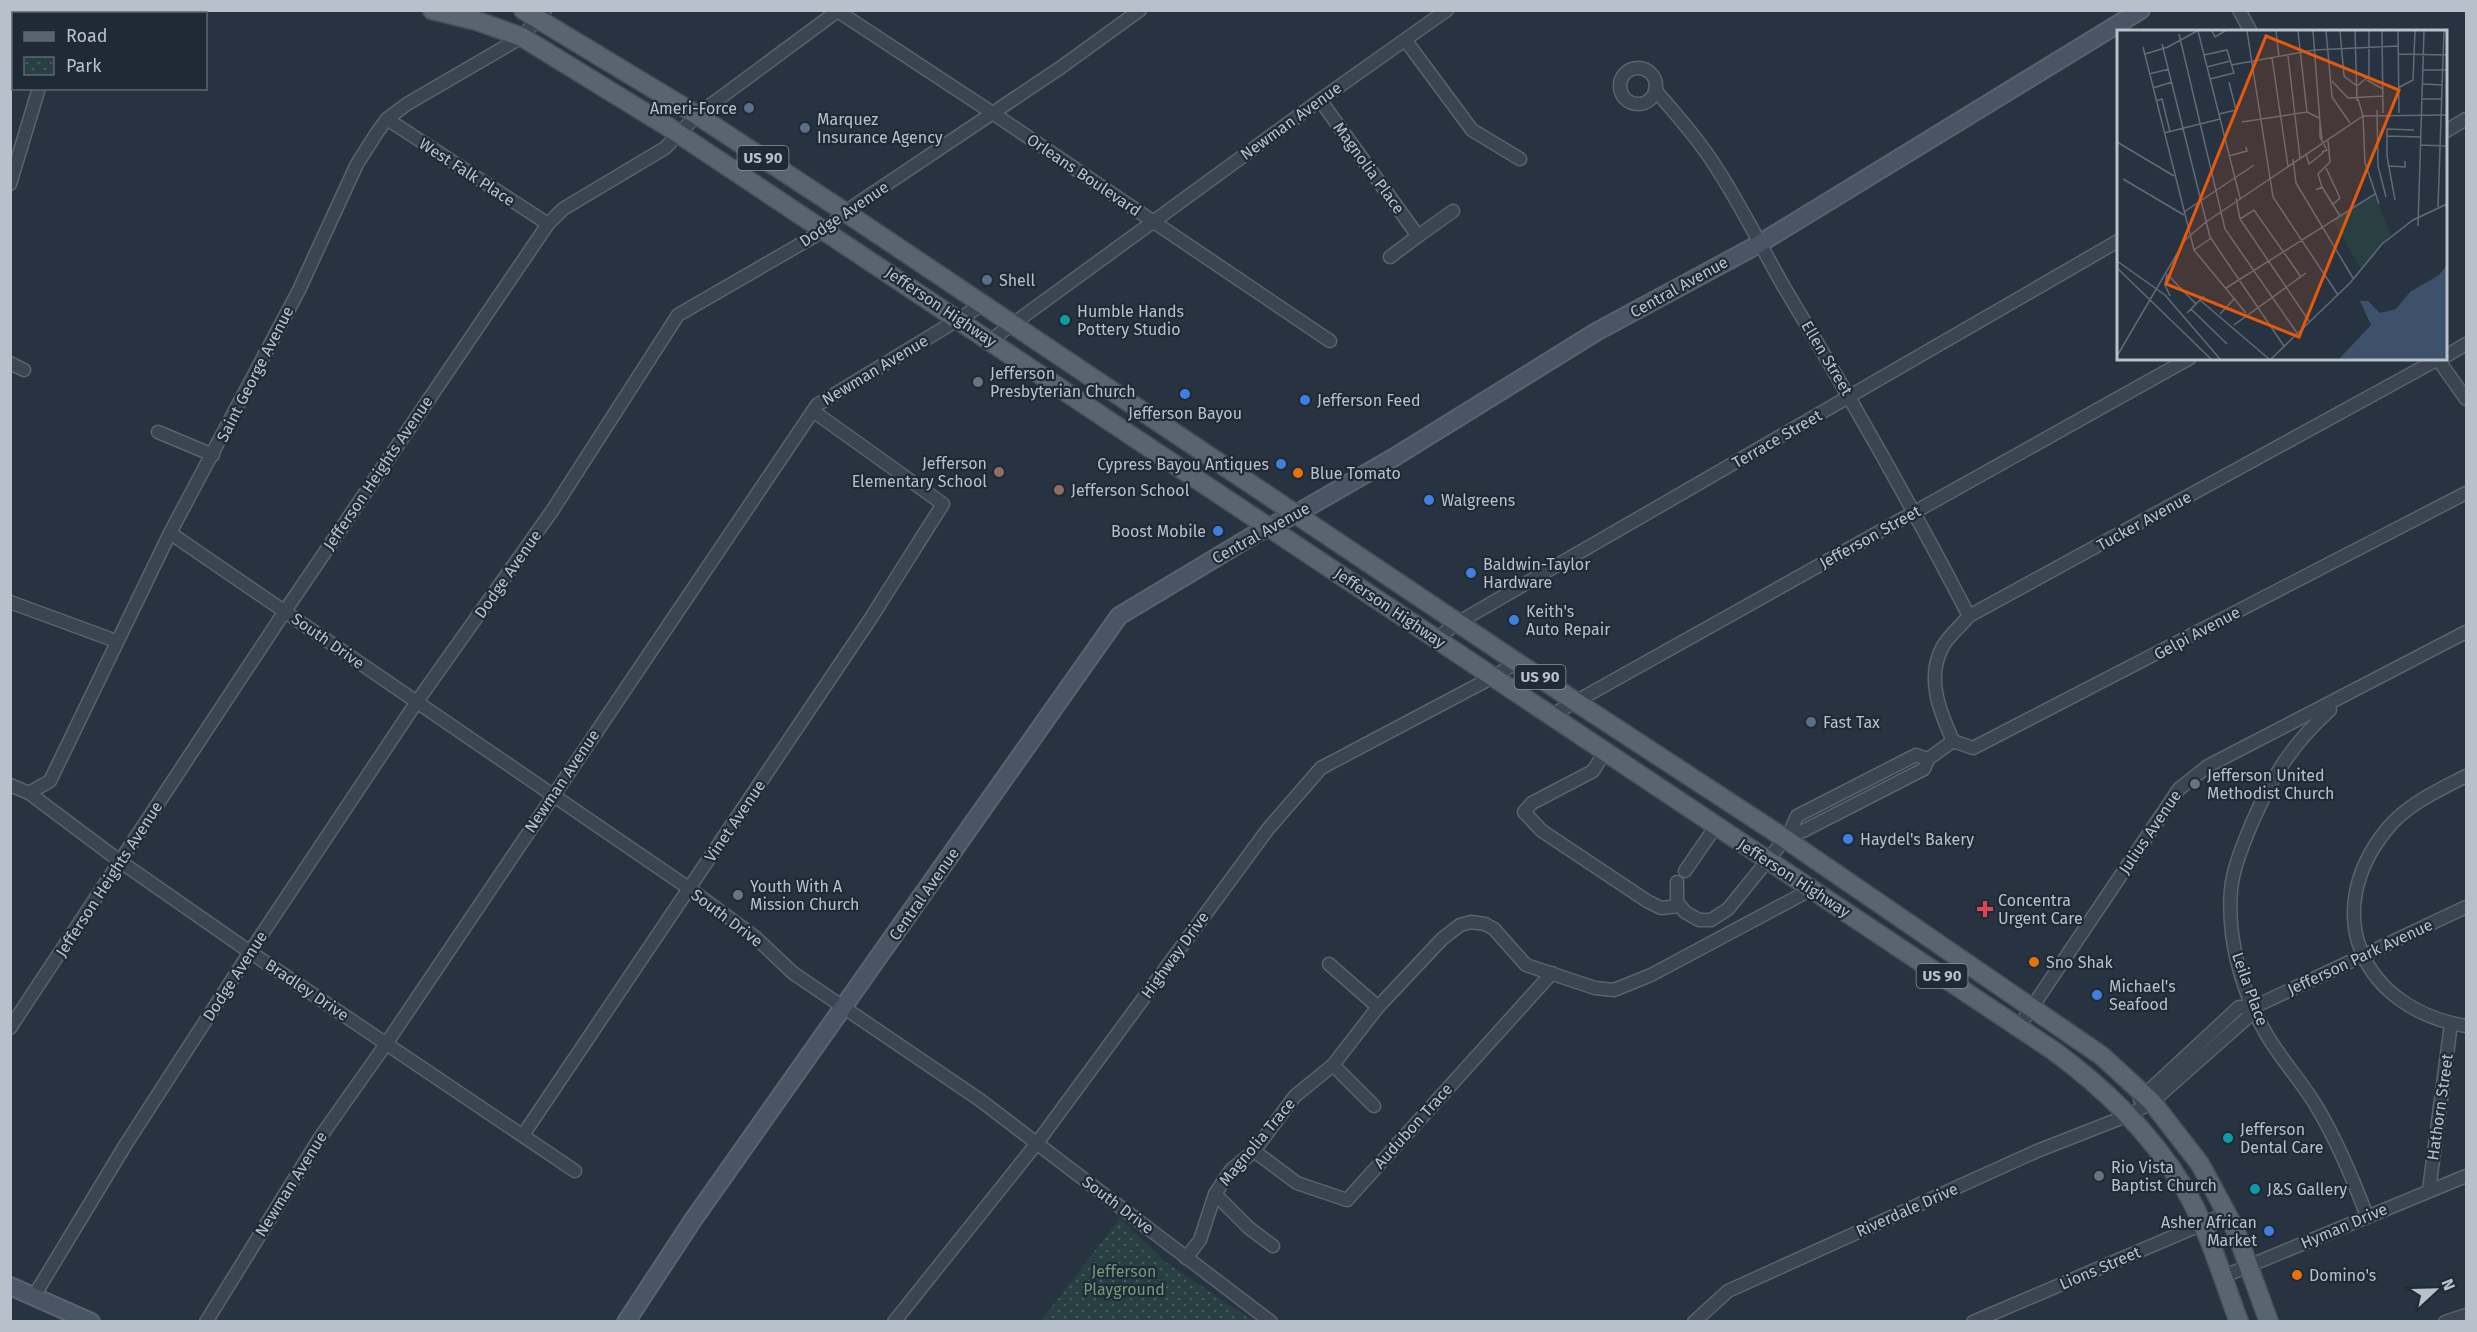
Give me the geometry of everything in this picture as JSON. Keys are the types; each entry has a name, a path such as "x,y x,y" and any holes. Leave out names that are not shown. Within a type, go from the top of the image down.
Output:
{"main road":[{"name":"Jefferson Highway","path":"432,10 477,21 522,38 678,133 1812,889 2094,1081 2130,1115 2183,1186 2202,1224 2239,1322"},
{"name":"Central Avenue","path":"626,1322 693,1220 1119,616 1269,527 1393,458 1596,332 1759,244 2142,10"},
{"name":"Jefferson Highway","path":"535,13 845,212 1576,702 1786,836 2102,1056 2148,1098 2200,1164 2226,1214 2269,1322"},
{"path":"10,1286 91,1322"}],"street":[{"name":"Dodge Avenue","path":"34,1296 126,1144 250,952 416,704 552,511 678,315 825,230 845,212 994,114 1140,10"},
{"name":"Newman Avenue","path":"991,340 1447,10"},
{"path":"2239,10 2250,30"},
{"name":"Orleans Boulevard","path":"838,11 1330,341"},
{"name":"Jefferson Heights Avenue","path":"10,1028 285,611 548,224 563,209 665,148 697,115 838,11"},
{"name":"Saint George Avenue","path":"28,793 50,781 170,532 299,290 357,164 387,119 407,104 522,38 535,13"},
{"path":"1406,41 1472,130 1520,159"},
{"path":"10,184 38,90"},
{"name":"Ellen Street","path":"1655,90 1712,160 1741,207 1759,244 1916,512 1969,616"},
{"name":"Magnolia Place","path":"1320,100 1418,236"},
{"name":"West Falk Place","path":"387,119 548,224"},
{"path":"2447,130 2466,119"},
{"path":"1390,257 1452,211"},
{"name":"Terrace Street","path":"1436,639 1459,622 2117,242"},
{"name":"Newman Avenue","path":"207,1322 321,1136 386,1044 817,405 982,304"},
{"name":"Tucker Avenue","path":"2447,354 2466,344"},
{"name":"Jefferson Street","path":"1550,716 2186,360"},
{"name":"Tucker Avenue","path":"1953,741 1938,707 1935,687 1937,665 1942,647 1969,616 2436,360"},
{"path":"2441,360 2466,399"},
{"path":"10,363 24,370"},
{"name":"Vinet Avenue","path":"523,1136 869,621 944,504 813,411"},
{"path":"158,432 213,454"},
{"name":"Gelpi Avenue","path":"1953,741 1973,748 2466,493"},
{"name":"South Drive","path":"170,532 416,704 690,889 755,937 793,973 980,1100 1270,1322"},
{"path":"10,602 116,640"},
{"name":"Julius Avenue","path":"2018,1028 2187,781 2208,766 2343,698 2466,632"},
{"name":"Highway Drive","path":"894,1322 1037,1143 1268,829 1321,768 1517,662"},
{"name":"Leila Place","path":"2343,698 2306,731 2279,766 2242,849 2231,888 2231,921 2242,978 2264,1030 2318,1108 2347,1165 2367,1216"},
{"path":"1786,836 1803,831 1924,769 1928,759 1953,741"},
{"path":"1605,752 1593,771 1532,803 1524,812 1542,831 1617,882 1661,908 1680,906"},
{"path":"1677,882 1677,902 1684,912 1699,920 1711,920 1728,909 1786,836 1797,816 1916,755 1928,759"},
{"path":"2466,776 2407,810 2387,829 2364,866 2354,897 2353,921 2362,957 2378,982 2415,1008 2451,1024 2466,1026"},
{"name":"Bradley Drive","path":"10,785 28,793 121,862 250,952 575,1172"},
{"path":"1685,871 1716,826"},
{"path":"1329,964 1378,1007 1442,939 1460,925 1471,922 1485,924 1494,929 1526,965 1595,988 1614,990 1651,975 1812,889"},
{"name":"Jefferson Park Avenue","path":"2130,1115 2247,1018 2254,1007 2466,908"},
{"name":"Audubon Trace","path":"1254,1151 1297,1183 1347,1200 1552,973"},
{"name":"Magnolia Trace","path":"1186,1258 1200,1240 1215,1194 1231,1170 1254,1151 1295,1096 1333,1065 1378,1007"},
{"name":"Hathorn Street","path":"2429,1190 2451,1024"},
{"path":"1333,1065 1374,1106"},
{"name":"Riverdale Drive","path":"1694,1322 1728,1291 2037,1151 2130,1115"},
{"name":"Hyman Drive","path":"2222,1277 2466,1176"},
{"path":"1215,1194 1250,1228 1273,1246"},
{"name":"Lions Street","path":"1973,1322 2226,1214"},
{"path":"2445,1322 2466,1315"}],"green space":[{"name":"Jefferson Playground","path":"1120,1218 1164,1261 1253,1321 1041,1321"}],"place":[{"name":"Ameri-Force","path":"749,108"},
{"name":"Marquez Insurance Agency","path":"805,128"},
{"name":"Shell","path":"987,280"},
{"name":"Humble Hands Pottery Studio","path":"1065,320"},
{"name":"Jefferson Presbyterian Church","path":"978,382"},
{"name":"Jefferson Bayou","path":"1185,394"},
{"name":"Jefferson Feed","path":"1305,400"},
{"name":"Cypress Bayou Antiques","path":"1281,464"},
{"name":"Jefferson Elementary School","path":"999,472"},
{"name":"Blue Tomato","path":"1298,473"},
{"name":"Jefferson School","path":"1059,490"},
{"name":"Walgreens","path":"1429,500"},
{"name":"Boost Mobile","path":"1218,531"},
{"name":"Baldwin-Taylor Hardware","path":"1471,573"},
{"name":"Keith's Auto Repair","path":"1514,620"},
{"name":"Fast Tax","path":"1811,722"},
{"name":"Jefferson United Methodist Church","path":"2195,784"},
{"name":"Haydel's Bakery","path":"1848,839"},
{"name":"Youth With A Mission Church","path":"738,895"},
{"name":"Concentra Urgent Care","path":"1985,909"},
{"name":"Sno Shak","path":"2034,962"},
{"name":"Michael's Seafood","path":"2097,995"},
{"name":"Jefferson Dental Care","path":"2228,1138"},
{"name":"Rio Vista Baptist Church","path":"2099,1176"},
{"name":"J&S Gallery","path":"2255,1189"},
{"name":"Asher African Market","path":"2269,1231"},
{"name":"Domino's","path":"2297,1275"}]}
